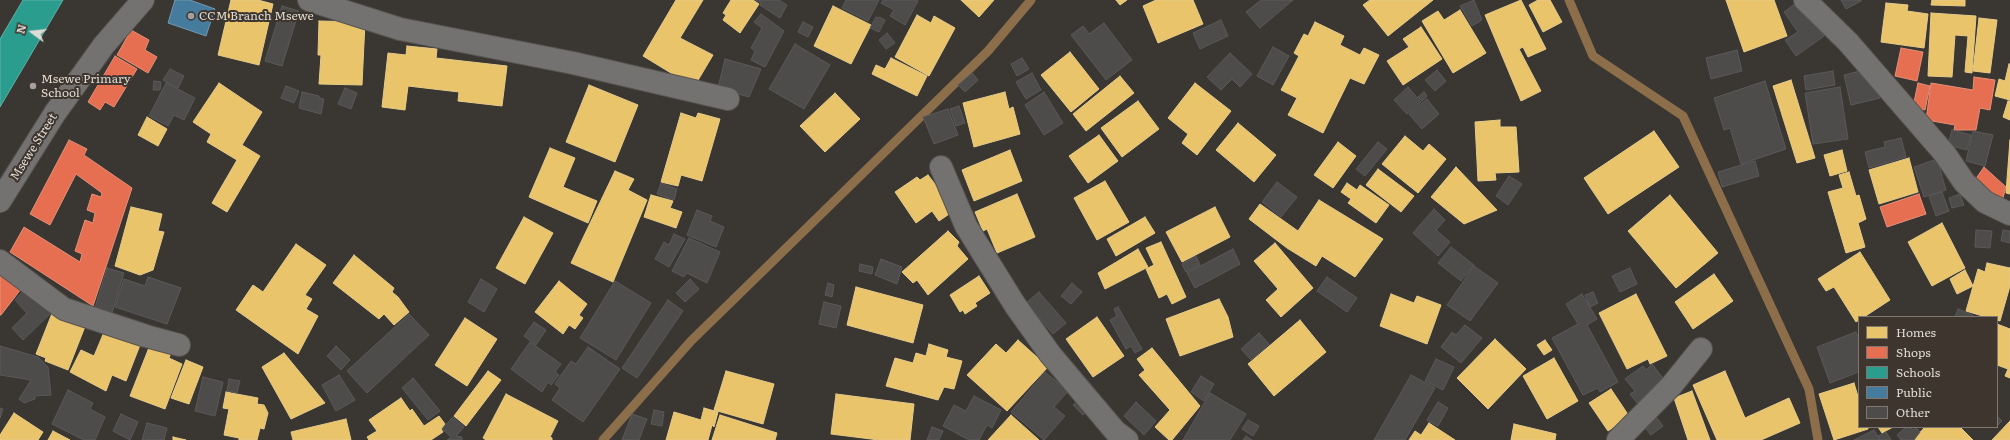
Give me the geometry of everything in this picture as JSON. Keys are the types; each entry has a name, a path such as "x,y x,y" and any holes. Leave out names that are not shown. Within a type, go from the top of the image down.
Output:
{"street":[{"name":"Msewe Street","path":"0,201 55,113 104,45 143,0"},
{"path":"309,0 400,29 573,63 728,99"},
{"path":"1806,0 1848,42 1944,154 1964,182 1985,202 2010,214"},
{"path":"941,167 966,226 1015,305 1050,354 1115,431 1127,440"},
{"path":"0,261 64,309 146,336 179,345"},
{"path":"1618,440 1671,386 1701,349"}],"building: Homes":[{"path":"231,0 258,0 273,4 259,65 218,55"},
{"path":"676,0 703,0 680,38 713,55 694,87 643,56"},
{"path":"731,0 753,0 759,4 740,33 723,20 726,15 723,13"},
{"path":"961,0 994,0 979,17"},
{"path":"1116,0 1127,0 1120,5"},
{"path":"1156,0 1193,0 1203,24 1158,43 1143,6"},
{"path":"1370,0 1433,0 1388,36 1363,5"},
{"path":"1521,0 1546,49 1528,57 1523,47 1519,49 1541,91 1521,101 1485,15"},
{"path":"1538,0 1550,0 1562,22 1543,32 1529,5"},
{"path":"1726,0 1774,0 1787,36 1744,52"},
{"path":"1932,0 1965,0 1965,6 1931,5"},
{"path":"1886,3 1908,5 1907,11 1928,14 1924,48 1881,42"},
{"path":"833,6 871,25 851,64 814,46"},
{"path":"1460,10 1486,53 1453,73 1422,21 1438,11 1444,20"},
{"path":"1931,13 1976,16 1972,73 1965,72 1968,36 1955,35 1952,77 1928,76"},
{"path":"917,15 931,23 934,16 955,28 929,76 895,57"},
{"path":"1979,18 1997,20 1990,73 1973,71"},
{"path":"319,21 365,22 362,85 319,84 321,55 318,55"},
{"path":"1315,22 1344,36 1340,45 1360,55 1364,48 1379,55 1364,84 1350,78 1323,133 1288,115 1297,98 1281,90 1299,56 1294,53 1304,34 1308,36"},
{"path":"1421,27 1442,59 1403,85 1387,61 1409,47 1403,39"},
{"path":"407,46 437,49 436,58 507,66 502,106 458,101 459,92 408,86 405,110 382,107 388,53 406,55"},
{"path":"1070,52 1099,89 1071,112 1041,75"},
{"path":"891,58 927,76 917,96 872,74 876,65 885,69"},
{"path":"2009,64 2010,100 1995,96 1999,79 2005,81"},
{"path":"1120,76 1134,93 1086,131 1073,114"},
{"path":"1791,80 1815,158 1797,163 1773,86"},
{"path":"219,83 262,112 242,145 260,156 227,212 212,203 237,160 207,142 211,134 193,122"},
{"path":"1195,83 1231,111 1197,155 1182,143 1188,134 1168,118"},
{"path":"589,85 638,105 615,162 566,142"},
{"path":"1005,92 1009,109 1013,107 1020,134 974,147 963,103"},
{"path":"835,93 860,119 825,152 800,126"},
{"path":"1138,101 1159,129 1122,157 1101,128"},
{"path":"2008,101 2010,101 2010,120 2003,117"},
{"path":"681,113 696,118 698,113 720,119 702,181 681,175 678,186 661,182"},
{"path":"147,117 167,129 158,146 138,135"},
{"path":"1500,120 1500,127 1516,127 1519,172 1495,173 1496,180 1478,181 1475,122"},
{"path":"1238,123 1276,155 1254,182 1216,150"},
{"path":"1654,131 1679,167 1608,214 1584,178"},
{"path":"1099,135 1118,161 1088,183 1069,156"},
{"path":"1405,136 1423,151 1429,144 1446,159 1418,193 1382,164"},
{"path":"2010,140 2010,194 2006,193"},
{"path":"1338,142 1356,156 1333,188 1314,175"},
{"path":"550,148 575,158 563,187 597,201 588,223 529,197"},
{"path":"1010,150 1022,181 974,201 962,170"},
{"path":"1842,150 1847,171 1830,176 1824,155"},
{"path":"1909,158 1918,192 1879,204 1869,170"},
{"path":"1456,167 1497,210 1464,224 1431,197"},
{"path":"1378,169 1414,196 1401,212 1366,185"},
{"path":"615,171 634,179 628,190 647,200 613,282 571,263"},
{"path":"1849,172 1856,196 1859,195 1866,219 1858,223 1865,247 1846,253 1828,192 1843,188 1839,175"},
{"path":"928,175 955,210 939,221 932,211 916,223 895,192 917,177 920,180"},
{"path":"1105,181 1129,222 1097,240 1074,198"},
{"path":"1347,183 1357,190 1360,185 1389,205 1376,223 1348,203 1351,199 1341,192"},
{"path":"1017,194 1035,237 997,253 987,229 983,231 975,212"},
{"path":"651,195 673,201 670,208 682,212 676,228 644,217"},
{"path":"1670,195 1718,253 1676,288 1628,231"},
{"path":"1319,200 1383,239 1355,277 1322,256 1316,266 1287,248 1249,219 1260,204 1298,231"},
{"path":"131,207 162,214 158,231 164,232 153,270 140,275 115,266"},
{"path":"1215,207 1230,237 1182,262 1166,232"},
{"path":"524,217 553,233 525,284 496,268"},
{"path":"1145,217 1155,233 1116,256 1107,239"},
{"path":"1942,223 1965,268 1932,286 1908,242"},
{"path":"948,231 959,242 957,246 968,259 928,295 917,280 913,283 902,272"},
{"path":"1161,242 1186,297 1172,304 1167,294 1159,298 1146,269 1154,265 1146,248"},
{"path":"1275,243 1313,288 1281,317 1266,300 1278,289 1254,261"},
{"path":"296,244 326,265 305,295 312,299 306,309 318,316 298,354 236,310 253,285 263,292"},
{"path":"1138,249 1148,267 1105,289 1098,273"},
{"path":"1860,252 1890,300 1866,316 1858,316 1858,321 1856,322 1834,287 1826,291 1818,279"},
{"path":"354,255 394,288 392,292 398,297 409,312 394,325 384,314 379,319 333,283"},
{"path":"1987,263 2010,268 2010,286 2000,321 1998,320 1998,316 1983,316 1966,311 1978,269 1985,272"},
{"path":"1965,270 1973,286 1957,294 1950,279"},
{"path":"1714,274 1733,301 1693,329 1675,302"},
{"path":"979,276 990,293 975,303 977,306 965,314 963,310 960,312 950,295"},
{"path":"559,281 587,304 579,315 583,318 575,329 569,325 563,334 535,312"},
{"path":"856,287 923,305 913,343 847,325"},
{"path":"1391,294 1414,303 1417,296 1441,305 1427,344 1380,326"},
{"path":"1636,294 1667,356 1650,364 1648,359 1627,369 1599,313"},
{"path":"1219,299 1228,317 1233,337 1180,356 1166,319"},
{"path":"53,311 86,324 68,370 45,361 46,358 36,354"},
{"path":"1097,317 1124,356 1093,377 1066,339"},
{"path":"465,318 497,339 467,386 435,365"},
{"path":"1300,320 1326,352 1274,396 1248,364"},
{"path":"1998,324 2010,329 2010,378 2005,376 2008,369 1998,365"},
{"path":"107,325 142,340 126,381 112,375 106,391 70,372 81,350 94,356"},
{"path":"1495,339 1526,369 1488,409 1457,378"},
{"path":"1018,340 1048,367 1007,411 967,375 996,344 1006,353"},
{"path":"1545,340 1552,350 1544,355 1537,345"},
{"path":"929,344 948,350 946,357 962,361 954,389 944,387 938,400 886,386 895,358 913,363 916,353 926,356"},
{"path":"150,345 171,353 169,358 182,364 165,409 130,396"},
{"path":"1152,348 1200,406 1172,440 1169,440 1155,427 1170,410 1139,375 1145,370 1137,359"},
{"path":"284,353 325,403 291,419 262,367"},
{"path":"1554,358 1578,401 1547,419 1523,376"},
{"path":"186,360 203,367 189,404 171,398"},
{"path":"488,371 501,380 466,426 454,416"},
{"path":"726,371 774,384 763,424 714,410"},
{"path":"1725,371 1745,418 1789,398 1800,423 1761,440 1717,440 1693,385"},
{"path":"1854,383 1858,397 1858,428 1868,429 1834,440 1819,394"},
{"path":"1611,389 1629,416 1608,431 1589,403"},
{"path":"1692,391 1710,440 1688,440 1674,398"},
{"path":"226,392 258,398 257,404 264,405 268,413 264,429 260,428 257,440 239,440 239,438 224,435 229,409 223,408"},
{"path":"506,394 558,421 550,437 552,440 486,440 483,438"},
{"path":"836,394 914,404 910,440 879,440 831,434"},
{"path":"401,398 410,411 412,409 424,426 439,416 445,424 441,429 443,432 431,440 369,440 367,437 377,431 369,420"},
{"path":"704,408 718,412 714,427 712,425 708,440 666,440 674,412 701,420"},
{"path":"14,413 43,432 38,440 0,440 0,435"},
{"path":"720,415 777,433 775,440 712,440"},
{"path":"1011,415 1039,440 988,440"},
{"path":"346,419 351,440 293,440 291,432"},
{"path":"2010,421 2010,440 1992,440"},
{"path":"1429,423 1455,440 1409,440 1415,431 1421,435"},
{"path":"1514,424 1556,434 1555,440 1511,440"},
{"path":"1879,428 1891,428 1882,433"},
{"path":"1924,428 1961,428 1973,440 1915,440 1914,439"},
{"path":"53,431 70,440 48,440"},
{"path":"173,437 186,440 173,440"}],"building: Shops":[{"path":"131,30 149,40 145,50 157,57 148,73 117,55"},
{"path":"1901,48 1923,52 1917,81 1895,76"},
{"path":"115,56 137,69 114,107 105,102 100,110 88,102"},
{"path":"1974,77 1995,80 1990,110 1980,108 1976,130 1954,130 1955,125 1926,120 1931,83 1973,90"},
{"path":"1918,83 1930,86 1925,110 1913,107"},
{"path":"69,140 87,149 84,155 132,188 93,306 10,252 24,227 80,262 82,254 75,251 85,220 93,223 95,213 87,210 92,194 101,197 102,193 76,174 50,225 30,214"},
{"path":"1984,167 2006,187 2001,205 1975,180"},
{"path":"1919,194 1926,214 1887,227 1880,207"},
{"path":"0,266 21,289 1,315 0,315"}],"building: Schools":[{"path":"23,0 63,0 0,107 0,39"}],"building: Public":[{"name":"CCM Branch Msewe","path":"175,0 190,0 215,9 206,36 168,23"}],"building: Other":[{"path":"756,0 779,0 787,5 780,18 760,5 761,3"},
{"path":"846,0 879,0 868,21 842,8"},
{"path":"883,0 918,1 905,25 890,16 894,10 881,3"},
{"path":"1261,0 1293,0 1260,28 1246,12"},
{"path":"1474,0 1482,20 1472,26 1460,6"},
{"path":"1800,0 1824,36 1796,56 1785,40 1798,32 1784,12"},
{"path":"1841,0 1861,0 1861,1 1846,9"},
{"path":"282,6 299,11 282,66 265,61"},
{"path":"761,14 784,31 765,67 751,60 755,51 751,48 762,28 754,22"},
{"path":"876,17 885,20 879,32 870,28"},
{"path":"1221,20 1228,36 1200,49 1193,33"},
{"path":"803,22 813,27 808,37 798,32"},
{"path":"1104,23 1132,60 1106,80 1071,35 1083,26 1089,34"},
{"path":"887,33 895,43 886,49 879,40"},
{"path":"795,44 830,65 804,109 769,89"},
{"path":"1273,47 1289,56 1273,85 1257,76"},
{"path":"1737,50 1742,71 1711,79 1706,58"},
{"path":"1230,53 1252,74 1240,87 1232,79 1221,90 1207,77"},
{"path":"1022,58 1029,69 1017,76 1011,64"},
{"path":"725,59 761,69 749,97 718,88"},
{"path":"170,69 184,76 178,88 163,80"},
{"path":"1437,70 1446,81 1435,91 1425,80"},
{"path":"1833,71 1835,85 1806,90 1804,76"},
{"path":"1860,71 1878,84 1880,98 1851,105 1844,75"},
{"path":"972,73 978,80 965,92 958,85"},
{"path":"1032,73 1041,90 1026,99 1016,82"},
{"path":"154,81 161,82 160,90 153,90"},
{"path":"1765,81 1786,149 1741,164 1730,128 1724,130 1714,98"},
{"path":"166,83 195,98 184,120 174,115 168,126 149,116"},
{"path":"286,86 299,91 294,103 281,98"},
{"path":"1408,87 1421,102 1407,114 1394,100"},
{"path":"1840,87 1848,139 1813,144 1805,93"},
{"path":"345,88 357,93 351,109 338,104"},
{"path":"302,92 319,96 319,98 324,99 321,114 299,108"},
{"path":"1044,92 1063,123 1044,135 1025,105"},
{"path":"1424,92 1427,96 1422,101 1418,97"},
{"path":"1427,99 1439,114 1422,129 1409,114"},
{"path":"959,106 965,123 956,126 950,109"},
{"path":"948,109 958,135 934,144 923,117"},
{"path":"1952,130 1971,135 1967,150 1948,145"},
{"path":"1973,131 1993,135 1985,166 1966,161"},
{"path":"1901,138 1906,157 1869,168 1865,152 1885,147 1884,142"},
{"path":"1378,142 1387,149 1365,176 1356,169"},
{"path":"1937,159 1946,190 1924,197 1914,167"},
{"path":"1755,161 1759,176 1722,187 1718,172"},
{"path":"1509,176 1522,184 1508,205 1496,196"},
{"path":"1277,182 1297,197 1281,217 1262,202"},
{"path":"661,183 677,189 674,200 657,194"},
{"path":"1942,192 1949,211 1936,216 1929,196"},
{"path":"1960,194 1964,205 1952,208 1949,198"},
{"path":"1434,209 1445,220 1436,230 1450,242 1438,256 1413,233"},
{"path":"697,210 712,216 710,221 724,227 716,247 687,235"},
{"path":"1976,230 1992,231 1990,248 1975,247"},
{"path":"2003,230 2010,231 2010,243 2001,241"},
{"path":"674,234 685,239 669,267 655,259 664,242 669,245"},
{"path":"689,238 720,252 707,283 687,273 684,277 672,271"},
{"path":"1451,247 1474,265 1461,281 1438,263"},
{"path":"1233,249 1240,264 1195,288 1187,273"},
{"path":"1196,256 1200,265 1186,272 1182,264"},
{"path":"881,259 902,267 897,284 875,275"},
{"path":"860,264 873,267 872,274 859,271"},
{"path":"1474,266 1498,283 1470,321 1447,305"},
{"path":"107,268 124,273 111,316 94,311"},
{"path":"1630,268 1637,284 1620,292 1612,276"},
{"path":"148,277 181,288 167,324 115,307 124,279 145,286"},
{"path":"1327,277 1357,298 1347,312 1317,291"},
{"path":"481,279 497,289 484,312 468,302"},
{"path":"690,279 699,289 685,302 676,293"},
{"path":"615,281 651,303 616,360 580,338"},
{"path":"828,283 834,285 832,297 825,295"},
{"path":"1072,283 1082,292 1071,304 1061,296"},
{"path":"26,288 51,313 23,340 12,328 27,313 15,300"},
{"path":"1039,292 1066,323 1053,334 1026,303"},
{"path":"1593,292 1598,303 1590,307 1585,295"},
{"path":"1582,294 1597,319 1587,325 1618,382 1600,392 1598,388 1583,395 1552,338 1578,324 1566,304"},
{"path":"668,300 683,311 637,378 622,368"},
{"path":"824,302 841,306 836,328 819,324"},
{"path":"1118,307 1142,349 1135,353 1131,346 1126,349 1110,320 1117,316 1114,309"},
{"path":"1958,309 1973,315 1972,316 1955,316"},
{"path":"409,314 429,335 367,393 347,371"},
{"path":"534,322 546,330 536,345 524,336"},
{"path":"1465,325 1482,338 1461,363 1441,347 1452,332 1456,335"},
{"path":"1856,332 1858,337 1858,372 1830,383 1817,347"},
{"path":"1259,333 1269,344 1251,360 1241,349"},
{"path":"530,342 561,364 555,372 559,375 551,385 548,382 542,392 511,369"},
{"path":"0,346 38,357 48,367 51,395 35,396 35,399 24,403 19,399 31,380 0,375"},
{"path":"336,346 350,360 341,370 327,356"},
{"path":"588,347 620,369 583,422 552,400 560,388 555,384 571,361 576,364"},
{"path":"1436,359 1454,367 1443,390 1425,381"},
{"path":"1652,364 1665,381 1637,403 1630,394 1635,391 1625,379 1643,366 1646,370"},
{"path":"1045,372 1068,391 1054,407 1065,416 1044,440 1011,412"},
{"path":"339,375 355,400 336,411 322,385"},
{"path":"1411,375 1435,388 1405,440 1374,440"},
{"path":"1201,376 1214,384 1204,401 1191,392"},
{"path":"203,377 223,382 215,416 195,411"},
{"path":"413,378 440,411 428,420 402,388"},
{"path":"229,379 240,381 237,393 227,391"},
{"path":"68,390 93,403 90,409 105,417 95,440 84,440 52,424"},
{"path":"1210,393 1246,414 1230,440 1183,440"},
{"path":"974,396 1001,410 992,428 987,425 979,440 969,440 943,426 954,405 966,411"},
{"path":"1081,398 1090,408 1083,415 1073,405"},
{"path":"1136,402 1156,421 1144,435 1124,416"},
{"path":"1438,402 1448,408 1438,426 1427,420"},
{"path":"0,408 3,409 0,418"},
{"path":"654,410 664,412 662,426 651,424"},
{"path":"1653,413 1663,426 1651,435 1641,423"},
{"path":"121,414 138,422 130,440 113,431"},
{"path":"632,414 647,419 639,440 622,440"},
{"path":"453,417 464,427 456,436 462,437 462,440 447,440 451,437 442,429"},
{"path":"1998,417 2002,421 1998,425"},
{"path":"1248,420 1259,426 1253,436 1242,429"},
{"path":"147,423 167,428 164,440 142,440"},
{"path":"932,427 943,431 939,440 927,440"},
{"path":"1905,428 1911,428 1913,430 1916,428 1920,432 1914,440 1901,440 1897,435"},
{"path":"1874,430 1880,440 1854,440"},
{"path":"1886,432 1891,440 1880,440 1878,436"},
{"path":"1246,436 1252,440 1243,440"}],"waterway":[{"path":"603,440 691,341 988,51 1031,0"},
{"path":"1569,0 1593,56 1683,116 1809,389 1818,440"}],"place":[{"name":"CCM Branch Msewe","path":"191,16"},
{"name":"Msewe Primary School","path":"33,86"}]}
